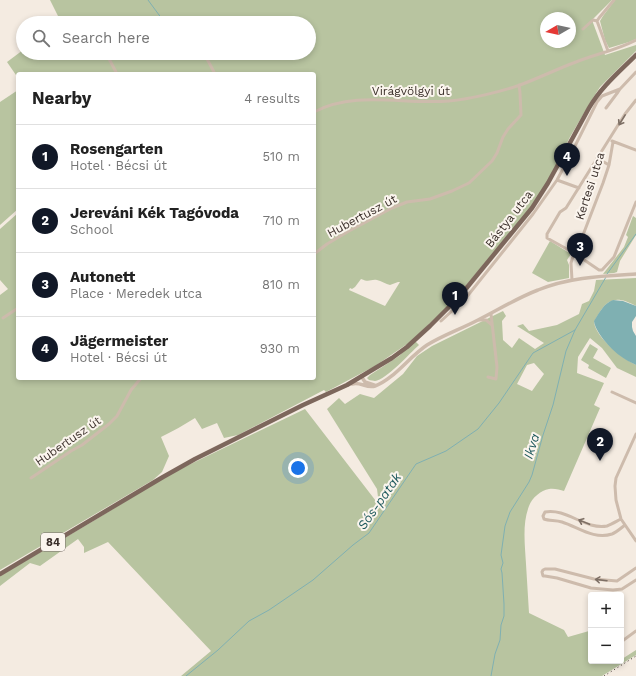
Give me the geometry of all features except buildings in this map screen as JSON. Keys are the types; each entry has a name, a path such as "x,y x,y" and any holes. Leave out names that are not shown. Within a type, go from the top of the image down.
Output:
{"main road":[{"name":"Bástya utca","path":"370,371 396,355 418,338 460,296 537,201 596,97 636,55"},
{"name":"84","path":"0,574 194,459 347,385 370,371"}],"street":[{"path":"608,51 597,21 614,0"},
{"path":"583,29 593,20 597,21"},
{"name":"Virágvölgyi út","path":"316,111 331,104 348,101 460,100 519,85 636,40"},
{"path":"110,60 116,72"},
{"path":"208,60 214,72"},
{"path":"606,108 620,89 636,72"},
{"name":"Hubertusz út","path":"316,252 349,231 392,208 410,202 430,199 469,183 492,161 497,154 503,137 508,129 521,115 519,85"},
{"path":"441,321 464,299 533,214 557,180 597,102 602,96 620,89"},
{"path":"636,100 625,114 566,208 560,212 547,234 548,238 602,270 614,257 636,202"},
{"path":"609,140 636,150"},
{"name":"Kertesi utca","path":"572,280 571,262 603,183 609,164 613,142"},
{"path":"597,158 609,164"},
{"path":"557,180 579,188"},
{"path":"347,385 356,383 373,387 387,379 425,346 538,289 572,280 636,274"},
{"path":"3,318 16,309"},
{"path":"488,377 496,379 497,371 491,314"},
{"path":"477,321 486,320 492,324"},
{"path":"365,384 366,376 370,371"},
{"path":"361,376 365,384"},
{"name":"Hubertusz út","path":"31,478 82,445 109,424 117,416 131,390 139,380"},
{"path":"612,392 636,403"},
{"path":"636,434 616,478 615,490 621,519 636,541"},
{"path":"621,519 607,526 601,526 594,525 562,513 545,512 543,516 545,520 555,520 596,535 612,533 625,525"},
{"path":"636,568 617,581 594,579 554,568 545,569 542,572 545,576 557,578 585,587 613,590 622,589 636,580"},
{"path":"624,640 636,631"}],"green space":[{"path":"50,0 612,0 592,20 605,55 636,45 636,51 600,87 570,137 544,188 527,212 458,295 410,342 375,366 326,392 324,390 238,435 224,438 217,423 202,429 195,418 161,437 169,456 162,472 153,480 0,570 0,295 8,289 0,280 0,229 16,215 16,380 316,380 316,72 16,72 16,75 7,62 16,55 16,60 316,60 316,16 58,16","holes":["361,279 366,281 375,280 390,285 400,282 385,306 349,290 350,288 352,289 355,287"]},
{"path":"615,0 636,0 636,39 609,48 605,40 600,21"},
{"path":"16,91 16,211 0,225 0,102"},
{"path":"633,216 636,218 636,235 620,261 617,272 603,274 624,247 628,237 626,235"},
{"path":"550,241 571,254 567,260 569,265 569,278 548,282 532,273"},
{"path":"636,278 636,306 621,300 610,301 602,309 594,322 604,341 617,353 636,365 636,377 617,368 602,348 590,338 578,357 577,373 604,383 594,405 600,408 564,491 549,489 543,491 535,497 530,503 527,513 524,535 529,613 564,630 568,637 588,631 588,664 621,664 602,676 181,676 211,651 108,542 84,553 84,547 78,539 40,566 30,563 0,586 0,576 172,473 305,409 379,505 377,489 327,409 339,398 345,404 360,394 374,398 403,374 417,356 432,346 503,311 506,316 502,321 503,340 512,348 519,338 535,349 544,343 517,326 523,324 529,331 557,325 579,314 582,304 589,301 594,291 596,280","holes":["534,363 544,374 532,391 517,384 527,365"]},
{"path":"415,341 419,345 398,366 385,376 375,381 367,378 399,356"},
{"path":"590,344 598,349 593,358 611,368 606,378 588,368 589,365 581,360"},
{"path":"595,433 612,440 608,449 592,442"},
{"path":"636,650 636,655 624,662 624,658"}],"water":[{"path":"613,300 623,301 636,306 636,316 632,322 632,327 636,336 636,365 623,358 612,349 600,335 595,325 594,321 604,306"}],"waterway":[{"path":"148,0 160,16"},
{"name":"Ikva","path":"607,274 636,234"},
{"name":"Ikva","path":"491,676 504,616 501,569 503,563 501,555 505,526 510,512 532,475 553,405 566,351 575,330 606,277"},
{"name":"Sós-patak","path":"186,676 218,650 249,621 269,610 313,580 369,533 416,464 446,451 478,429 499,403 533,353 575,330"}],"railway":[{"path":"604,676 636,656"}],"place":[{"name":"Jägermeister","path":"567,176"},
{"name":"Autonett","path":"580,266"},
{"name":"Rosengarten","path":"455,315"},
{"name":"Jereváni Kék Tagóvoda","path":"600,461"}]}
